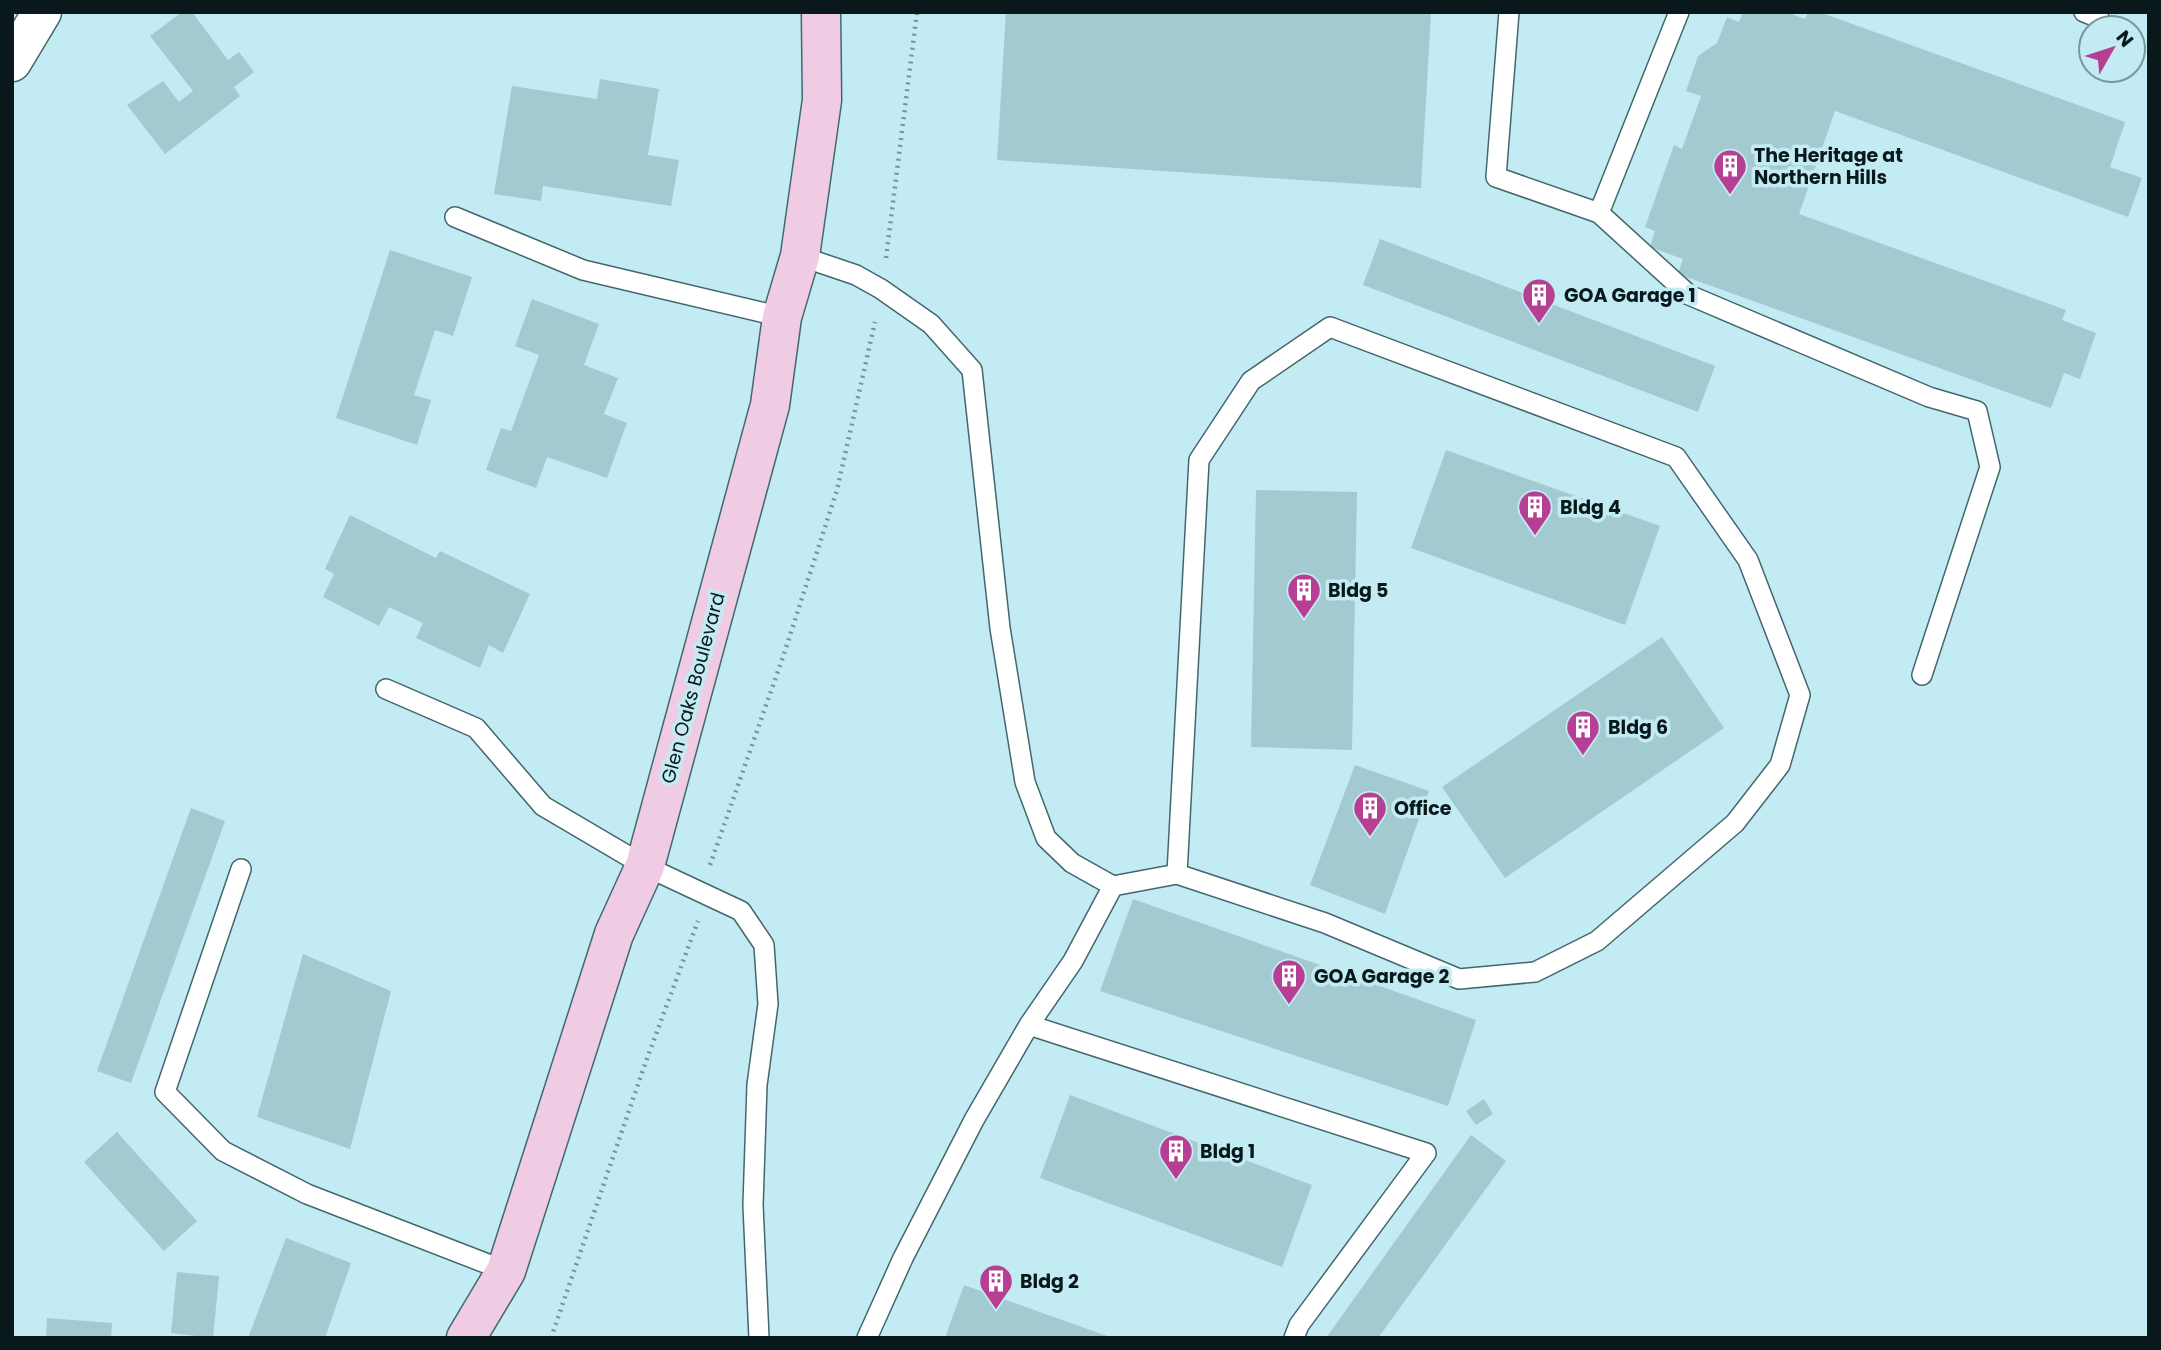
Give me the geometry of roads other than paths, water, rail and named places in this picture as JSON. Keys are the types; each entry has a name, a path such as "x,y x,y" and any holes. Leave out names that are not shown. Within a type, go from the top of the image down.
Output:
{"main road":[{"name":"Glen Oaks Boulevard","path":"467,1338 506,1271 614,934 645,866 770,405 782,317 800,256 822,100 821,12"}],"street":[{"path":"12,62 42,12"}],"lane":[{"path":"1509,12 1496,177 1599,213 1689,295 1929,397 1977,411 1990,467 1922,675"},
{"path":"1599,213 1679,12"},
{"path":"455,217 583,270 782,317"},
{"path":"800,256 856,275 881,289 931,324 972,370 1000,628 1025,782 1046,838 1072,863 1113,886 1177,874 1325,923 1460,979 1535,972 1597,941 1735,823 1780,765 1800,695 1748,561 1676,457 1330,327 1251,381 1199,460 1177,874"},
{"path":"386,689 476,728 544,806 645,866 709,893 741,911 764,944 768,1004 757,1085 754,1205 759,1338"},
{"path":"241,869 165,1092 223,1151 307,1194 506,1271"},
{"path":"867,1338 903,1258 974,1120 1029,1025 1073,961 1113,886"},
{"path":"1029,1025 1426,1153 1299,1325 1294,1338"}],"place":[{"name":"The Heritage at Northern Hills","path":"1730,196"},
{"name":"GOA Garage 1","path":"1539,325"},
{"name":"Bldg 4","path":"1535,537"},
{"name":"Bldg 5","path":"1304,620"},
{"name":"Bldg 6","path":"1583,757"},
{"name":"Office","path":"1370,838"},
{"name":"GOA Garage 2","path":"1289,1006"},
{"name":"Bldg 1","path":"1176,1181"},
{"name":"Bldg 2","path":"996,1311"}]}
